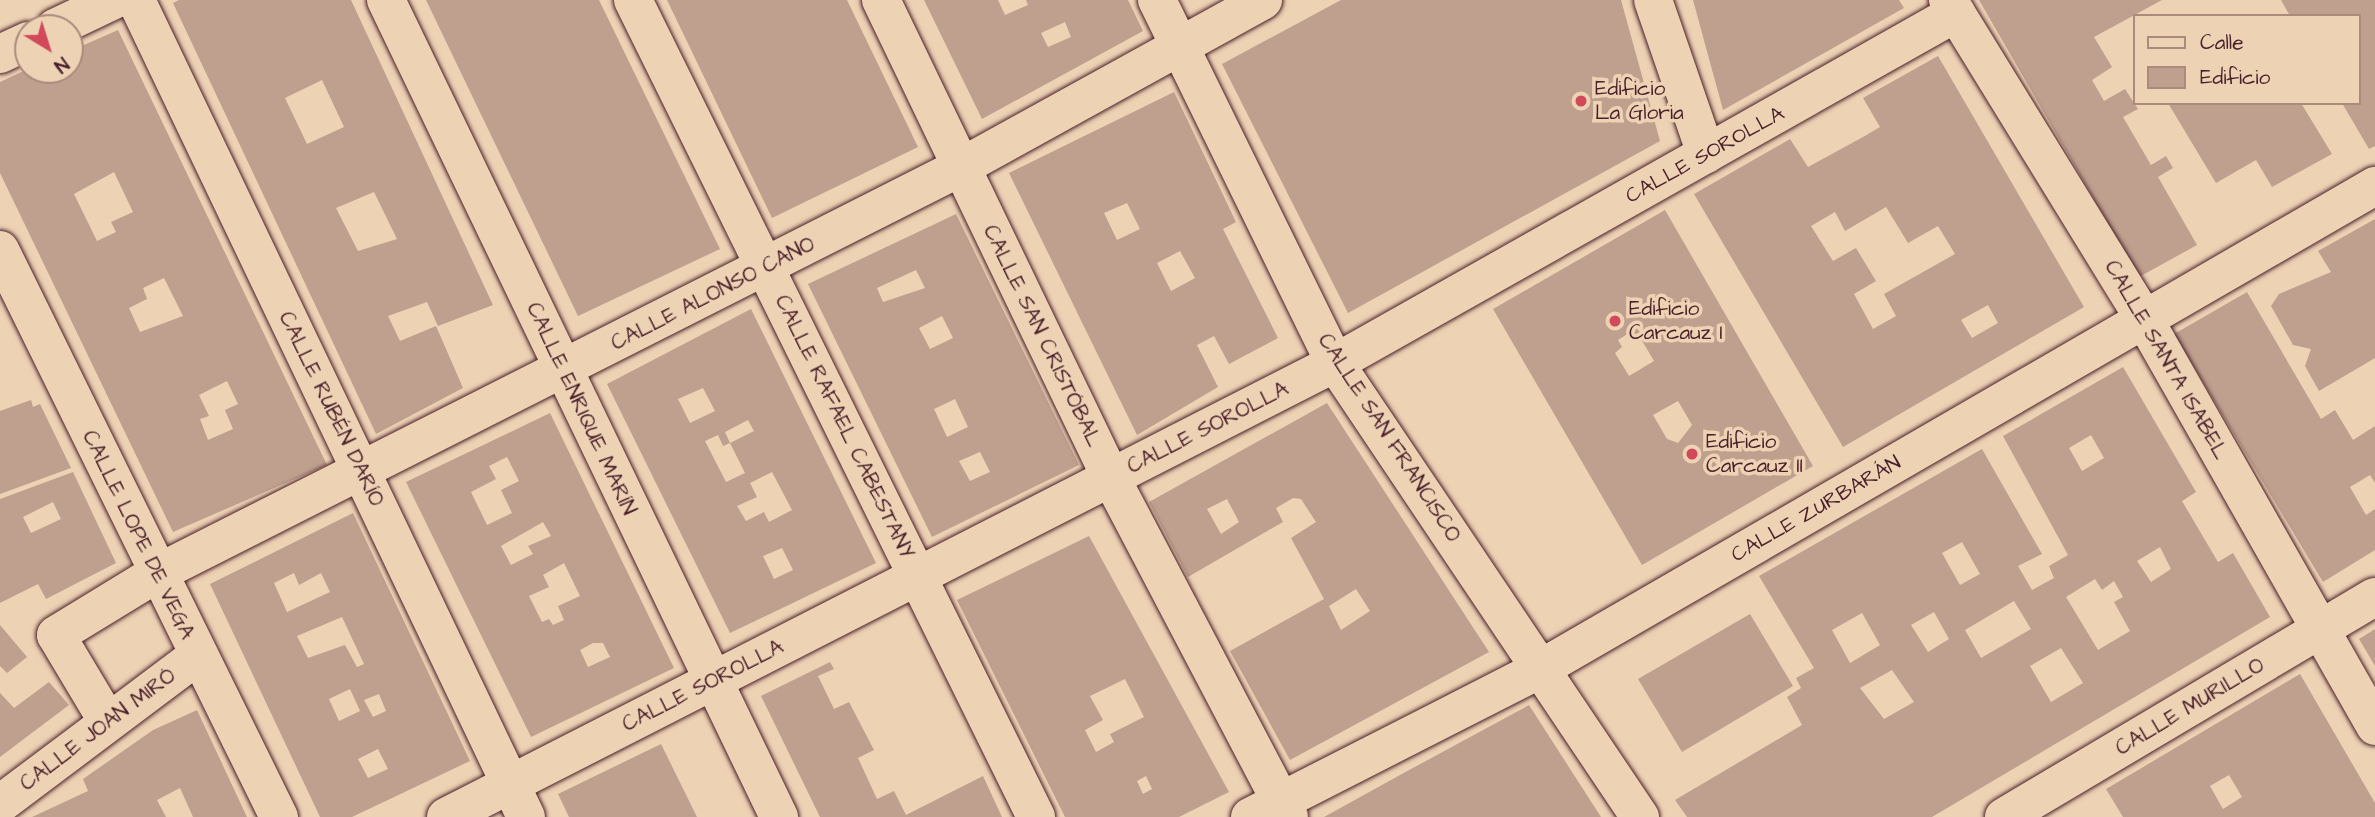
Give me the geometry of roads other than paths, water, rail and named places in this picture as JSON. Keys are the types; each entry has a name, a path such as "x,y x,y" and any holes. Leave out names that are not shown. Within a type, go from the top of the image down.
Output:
{"street":[{"path":"84,14 114,0"},
{"name":"CALLE RUBÉN DARÍO","path":"136,0 518,801"},
{"name":"CALLE ENRIQUE MARÍN","path":"386,0 711,681 779,817"},
{"name":"CALLE RAFAEL CABESTANY","path":"633,0 1036,817"},
{"name":"CALLE SAN CRISTÓBAL","path":"881,0 1273,812"},
{"name":"CALLE SAN FRANCISCO","path":"1157,0 1335,363 1640,817"},
{"name":"CALLE ALONSO CANO","path":"108,722 56,635 156,574 362,474 961,167 1263,0"},
{"path":"1653,0 1706,154"},
{"name":"CALLE SOROLLA","path":"446,817 518,801 711,681 1335,363 1706,154 1952,6"},
{"name":"CALLE SANTA ISABEL","path":"1952,6 2144,319 2375,726"},
{"name":"CALLE ZURBARÁN","path":"1273,812 1540,668 2375,186"},
{"name":"CALLE LOPE DE VEGA","path":"0,250 156,574 279,817"},
{"name":"CALLE MURILLO","path":"2004,817 2375,597"},
{"name":"CALLE JOAN MIRÓ","path":"0,804 197,656"}],"place":[{"name":"Edificio La Gloria","path":"1581,101"},
{"name":"Edificio Carcauz I","path":"1615,321"},
{"name":"Edificio Carcauz II","path":"1692,454"}]}
